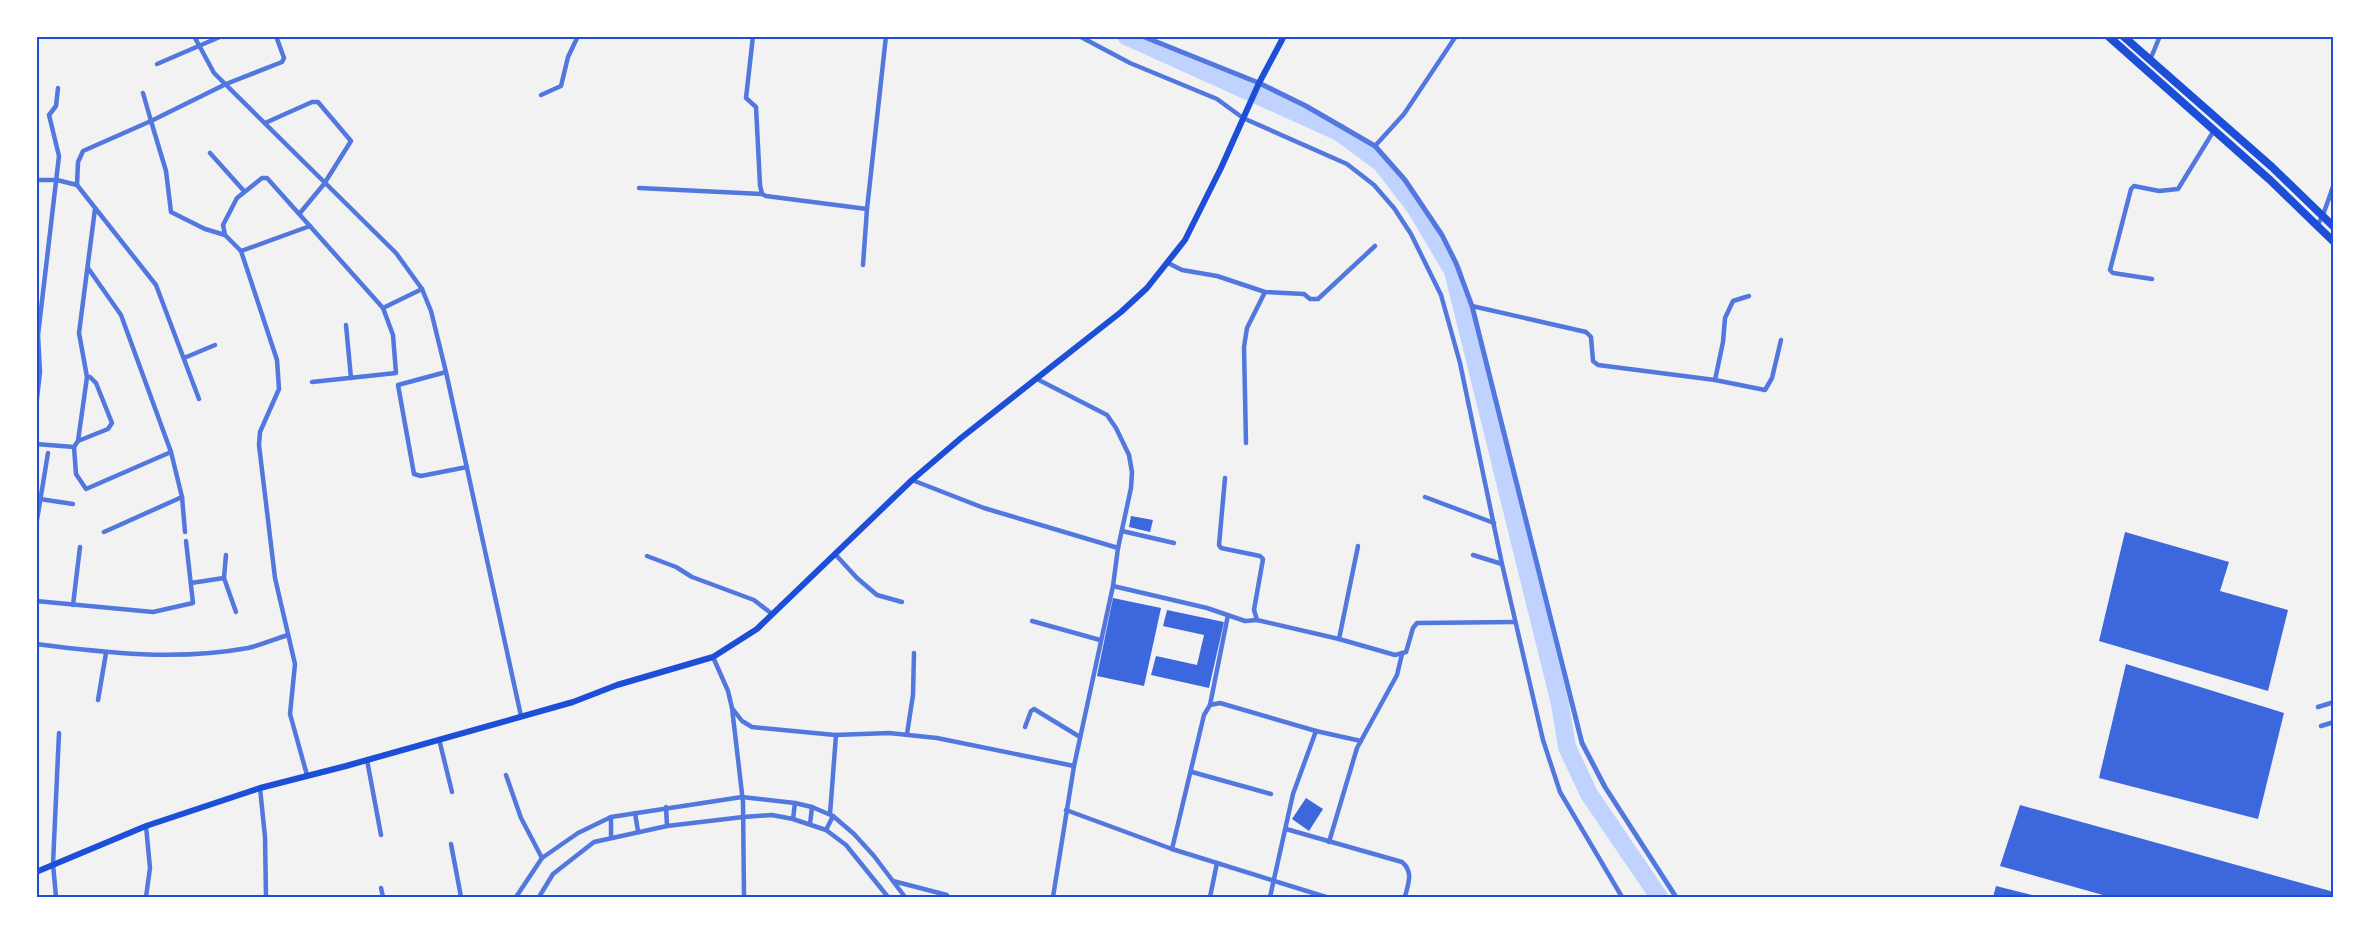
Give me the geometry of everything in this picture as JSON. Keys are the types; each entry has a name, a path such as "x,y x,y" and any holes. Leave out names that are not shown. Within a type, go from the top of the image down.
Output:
{"highway":[{"path":"2108,36 2213,132 2270,180 2334,242"},
{"path":"2123,36 2272,167 2334,227"},
{"path":"2175,96 2182,87"},
{"path":"2213,132 2220,123"}],"main road":[{"path":"36,872 146,826 260,788 522,716 713,657 757,629 912,480 1036,378 1121,312 1147,288 1185,240 1258,85 1284,36"}],"street":[{"path":"194,36 214,73 396,253 422,289 431,311 446,372 522,716"},
{"path":"157,63 222,36"},
{"path":"76,185 78,162 83,151 226,84 284,61 276,36"},
{"path":"541,95 561,86 568,57 578,36"},
{"path":"753,36 746,98 756,107 762,194"},
{"path":"863,265 886,36"},
{"path":"1079,36 1130,63 1217,99 1244,115 1347,164 1374,185 1394,208 1411,234 1441,295 1460,363 1502,564 1543,740 1560,792 1622,897"},
{"path":"1142,36 1306,106 1375,146 1406,180 1442,235 1456,263 1472,306 1582,743 1605,787 1676,897"},
{"path":"1375,146 1404,114 1456,36"},
{"path":"2150,60 2160,36"},
{"path":"36,407 40,372 37,350 38,334 59,154 49,116 56,107 58,88"},
{"path":"143,93 166,171 168,206 171,212 205,229 225,235 241,251 278,360 279,389 260,432 259,444 275,578 295,672 290,714 307,775"},
{"path":"265,123 312,102 318,102 351,141 324,184 300,213"},
{"path":"2152,279 2113,273 2110,270 2131,189 2134,186 2159,191 2178,189 2213,132"},
{"path":"210,153 244,191"},
{"path":"225,235 223,225 237,198 262,178 267,178 382,308 393,335 396,373 414,474 421,477 467,467"},
{"path":"36,180 57,180 76,185 156,285 199,399"},
{"path":"2317,226 2334,184"},
{"path":"639,188 762,194 867,210"},
{"path":"95,209 79,337 87,377 78,441 74,447 76,474 86,489 171,452"},
{"path":"241,251 310,226"},
{"path":"1168,263 1182,270 1217,276 1265,292 1304,294 1310,299 1318,299 1375,246"},
{"path":"88,268 121,315 171,452 182,496 185,532"},
{"path":"382,308 422,289"},
{"path":"1246,443 1244,347 1247,328 1265,292"},
{"path":"1715,380 1723,342 1725,318 1733,301 1749,296"},
{"path":"1472,306 1586,332 1591,337 1593,361 1598,365 1715,380 1765,390 1772,378 1781,340"},
{"path":"346,324 351,378"},
{"path":"184,358 214,345"},
{"path":"398,385 446,372"},
{"path":"312,382 396,373"},
{"path":"78,441 108,429 112,423 96,383 87,377"},
{"path":"1036,378 1107,415 1129,455 1132,472 1113,586 1074,766 1053,897"},
{"path":"36,444 74,447"},
{"path":"36,526 48,453"},
{"path":"1225,478 1219,545 1221,548 1262,558 1254,610 1257,620"},
{"path":"912,480 984,508 1118,548"},
{"path":"104,532 182,496"},
{"path":"1425,497 1494,523"},
{"path":"40,499 73,504"},
{"path":"1122,531 1174,543"},
{"path":"36,601 153,612 193,603 186,541"},
{"path":"1339,639 1358,546"},
{"path":"73,605 80,547"},
{"path":"835,554 857,578 877,595 902,602"},
{"path":"226,555 224,578 236,612"},
{"path":"1473,555 1502,564"},
{"path":"647,556 676,567 692,577 754,600 772,614"},
{"path":"191,583 224,578"},
{"path":"1113,586 1245,621 1257,620 1395,655 1402,654"},
{"path":"1172,849 1204,715 1210,705 1228,615"},
{"path":"1032,621 1100,640"},
{"path":"1329,842 1353,759 1397,675 1402,654 1409,645 1413,628 1417,623 1515,622"},
{"path":"36,649 36,644 106,653 146,656 182,655 249,648 288,635"},
{"path":"98,700 106,653"},
{"path":"907,734 913,695 914,653"},
{"path":"713,657 728,691 732,708 742,799 744,897"},
{"path":"2318,707 2334,702"},
{"path":"1210,705 1220,703 1316,731 1361,741"},
{"path":"732,708 742,721 752,727 836,735 907,734 1074,766"},
{"path":"1025,727 1030,711 1034,709 1080,737"},
{"path":"2321,726 2334,722"},
{"path":"1270,897 1293,794 1316,731"},
{"path":"56,897 53,864 59,733"},
{"path":"827,829 832,816 836,735"},
{"path":"439,739 452,792"},
{"path":"367,760 381,835"},
{"path":"1192,772 1271,794"},
{"path":"506,775 521,818 542,858"},
{"path":"260,788 265,837 266,897"},
{"path":"539,897 553,874 611,819 742,799 794,805 832,816 853,835 888,897"},
{"path":"794,805 794,817"},
{"path":"811,823 812,809"},
{"path":"666,810 667,824"},
{"path":"1066,810 1172,849 1326,897"},
{"path":"636,815 637,829"},
{"path":"516,897 542,858 592,835 612,836 667,824 743,815 794,817 827,829 893,881 905,897"},
{"path":"611,819 612,836"},
{"path":"146,826 150,868 146,897"},
{"path":"1286,829 1402,862 1406,865 1410,876 1405,897"},
{"path":"847,843 853,835"},
{"path":"451,844 460,897"},
{"path":"1210,897 1217,863"},
{"path":"893,881 946,895"},
{"path":"381,888 383,897"}],"building":[{"path":"1131,516 1153,520 1150,532 1129,527"},
{"path":"2125,532 2229,562 2220,591 2288,610 2268,691 2099,641"},
{"path":"1113,598 1161,608 1144,686 1097,676"},
{"path":"1167,610 1224,622 1209,688 1151,675 1156,656 1197,665 1204,635 1163,626"},
{"path":"2126,664 2284,713 2258,819 2099,778"},
{"path":"1306,798 1323,809 1309,831 1292,819"},
{"path":"2020,805 2334,892 2334,897 2110,897 2000,866"},
{"path":"1996,886 2036,896 2036,897 1993,897"}],"waterway":[{"path":"1126,36 1339,132 1381,163 1415,207 1453,271 1560,704 1567,747 1589,794 1659,897"}]}
